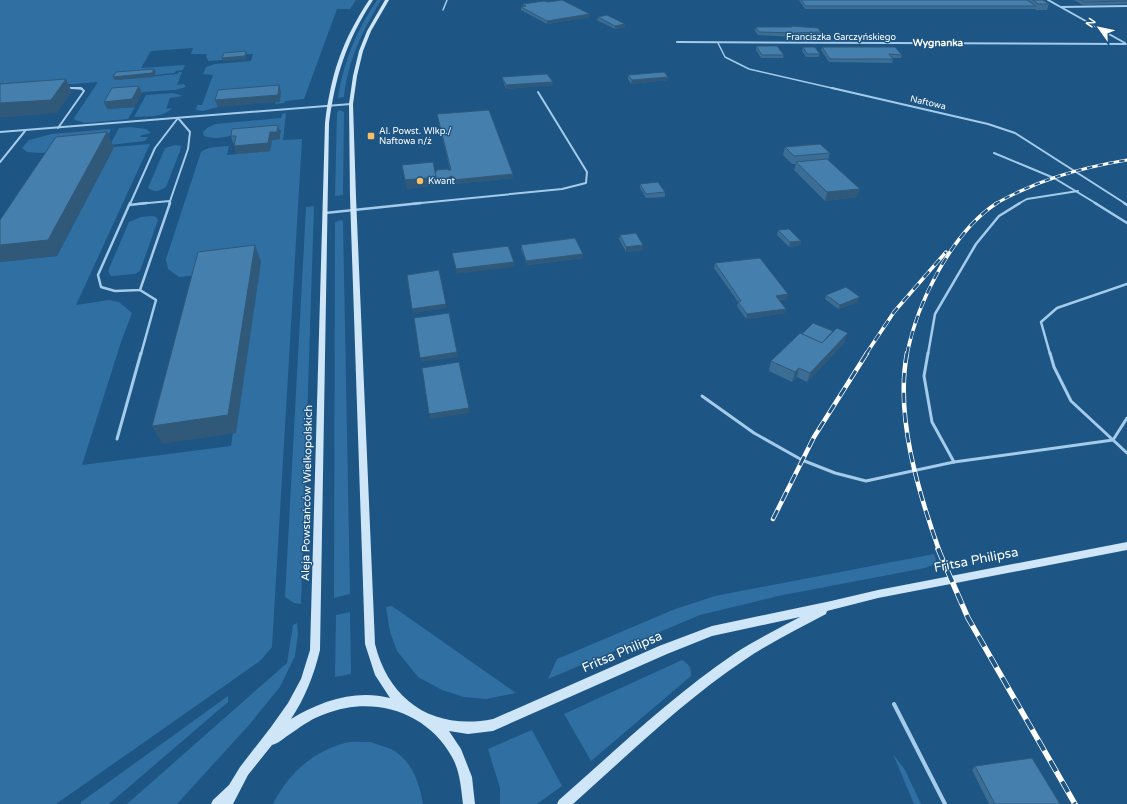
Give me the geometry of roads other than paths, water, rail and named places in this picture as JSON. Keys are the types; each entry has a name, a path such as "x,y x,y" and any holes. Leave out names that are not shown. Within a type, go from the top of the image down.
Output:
{"main road":[{"name":"Aleja Powstańców Wielkopolskich","path":"256,756 282,723 303,688 311,668 315,650 327,123 334,78 343,50 356,22 371,0"},
{"path":"387,0 369,32 361,51 355,76 351,104 353,210 370,644 373,661 393,695 407,707 430,720 442,731 452,744 465,776 469,794 469,804"},
{"name":"Fritsa Philipsa","path":"430,720 463,729 477,729 492,725 663,650 712,631 830,606 878,594 1127,546"},
{"name":"Fritsa Philipsa","path":"563,804 672,709 729,664 773,637 830,606"},
{"path":"226,804 234,788 256,756 273,739 291,725 310,714 330,706 350,701 370,700 389,702 407,707"},
{"path":"217,804 234,788"}],"street":[{"name":"Franciszka Garczyńskiego","path":"1048,0 1126,44"},
{"name":"Franciszka Garczyńskiego","path":"1061,7 1127,6"},
{"name":"Franciszka Garczyńskiego","path":"677,42 1126,44"}],"lane":[{"path":"443,10 447,0"},
{"name":"Naftowa","path":"718,43 719,50 728,60 749,69 988,124 1015,133 1127,205"},
{"path":"58,128 84,91 81,88 64,88"},
{"path":"325,213 562,189 586,182 587,172 538,92"},
{"path":"0,132 351,104"},
{"path":"140,290 188,149 190,132 178,118"},
{"path":"117,439 156,300 140,290 114,291 101,287 98,274 155,148 178,118"},
{"path":"0,162 25,130"},
{"path":"994,153 1054,178 1078,191 1127,223"},
{"path":"954,462 932,422 924,376 936,314 976,244 999,216 1027,199 1078,191"},
{"path":"129,205 170,202"},
{"path":"1127,284 1057,308 1041,322 1054,367 1071,401 1127,453"},
{"path":"702,396 754,433 802,460 835,473 866,480 954,462 1113,440 1127,418"},
{"path":"894,704 945,804"}],"railway":[{"path":"997,203 1027,188 1059,176 1092,167 1127,160"},
{"path":"907,354 919,313 939,270 951,250 965,232 997,203"},
{"path":"866,354 894,312 946,252"},
{"path":"773,519 814,437 867,353"},
{"path":"907,353 904,377 906,427 916,478 939,550"},
{"path":"938,549 968,618 1075,804"}],"place":[{"name":"Al. Powst. Wlkp./ Naftowa n/ż","path":"371,136"},
{"name":"Kwant","path":"420,181"}],"district":[{"name":"Wygnanka","path":"938,43"}]}
